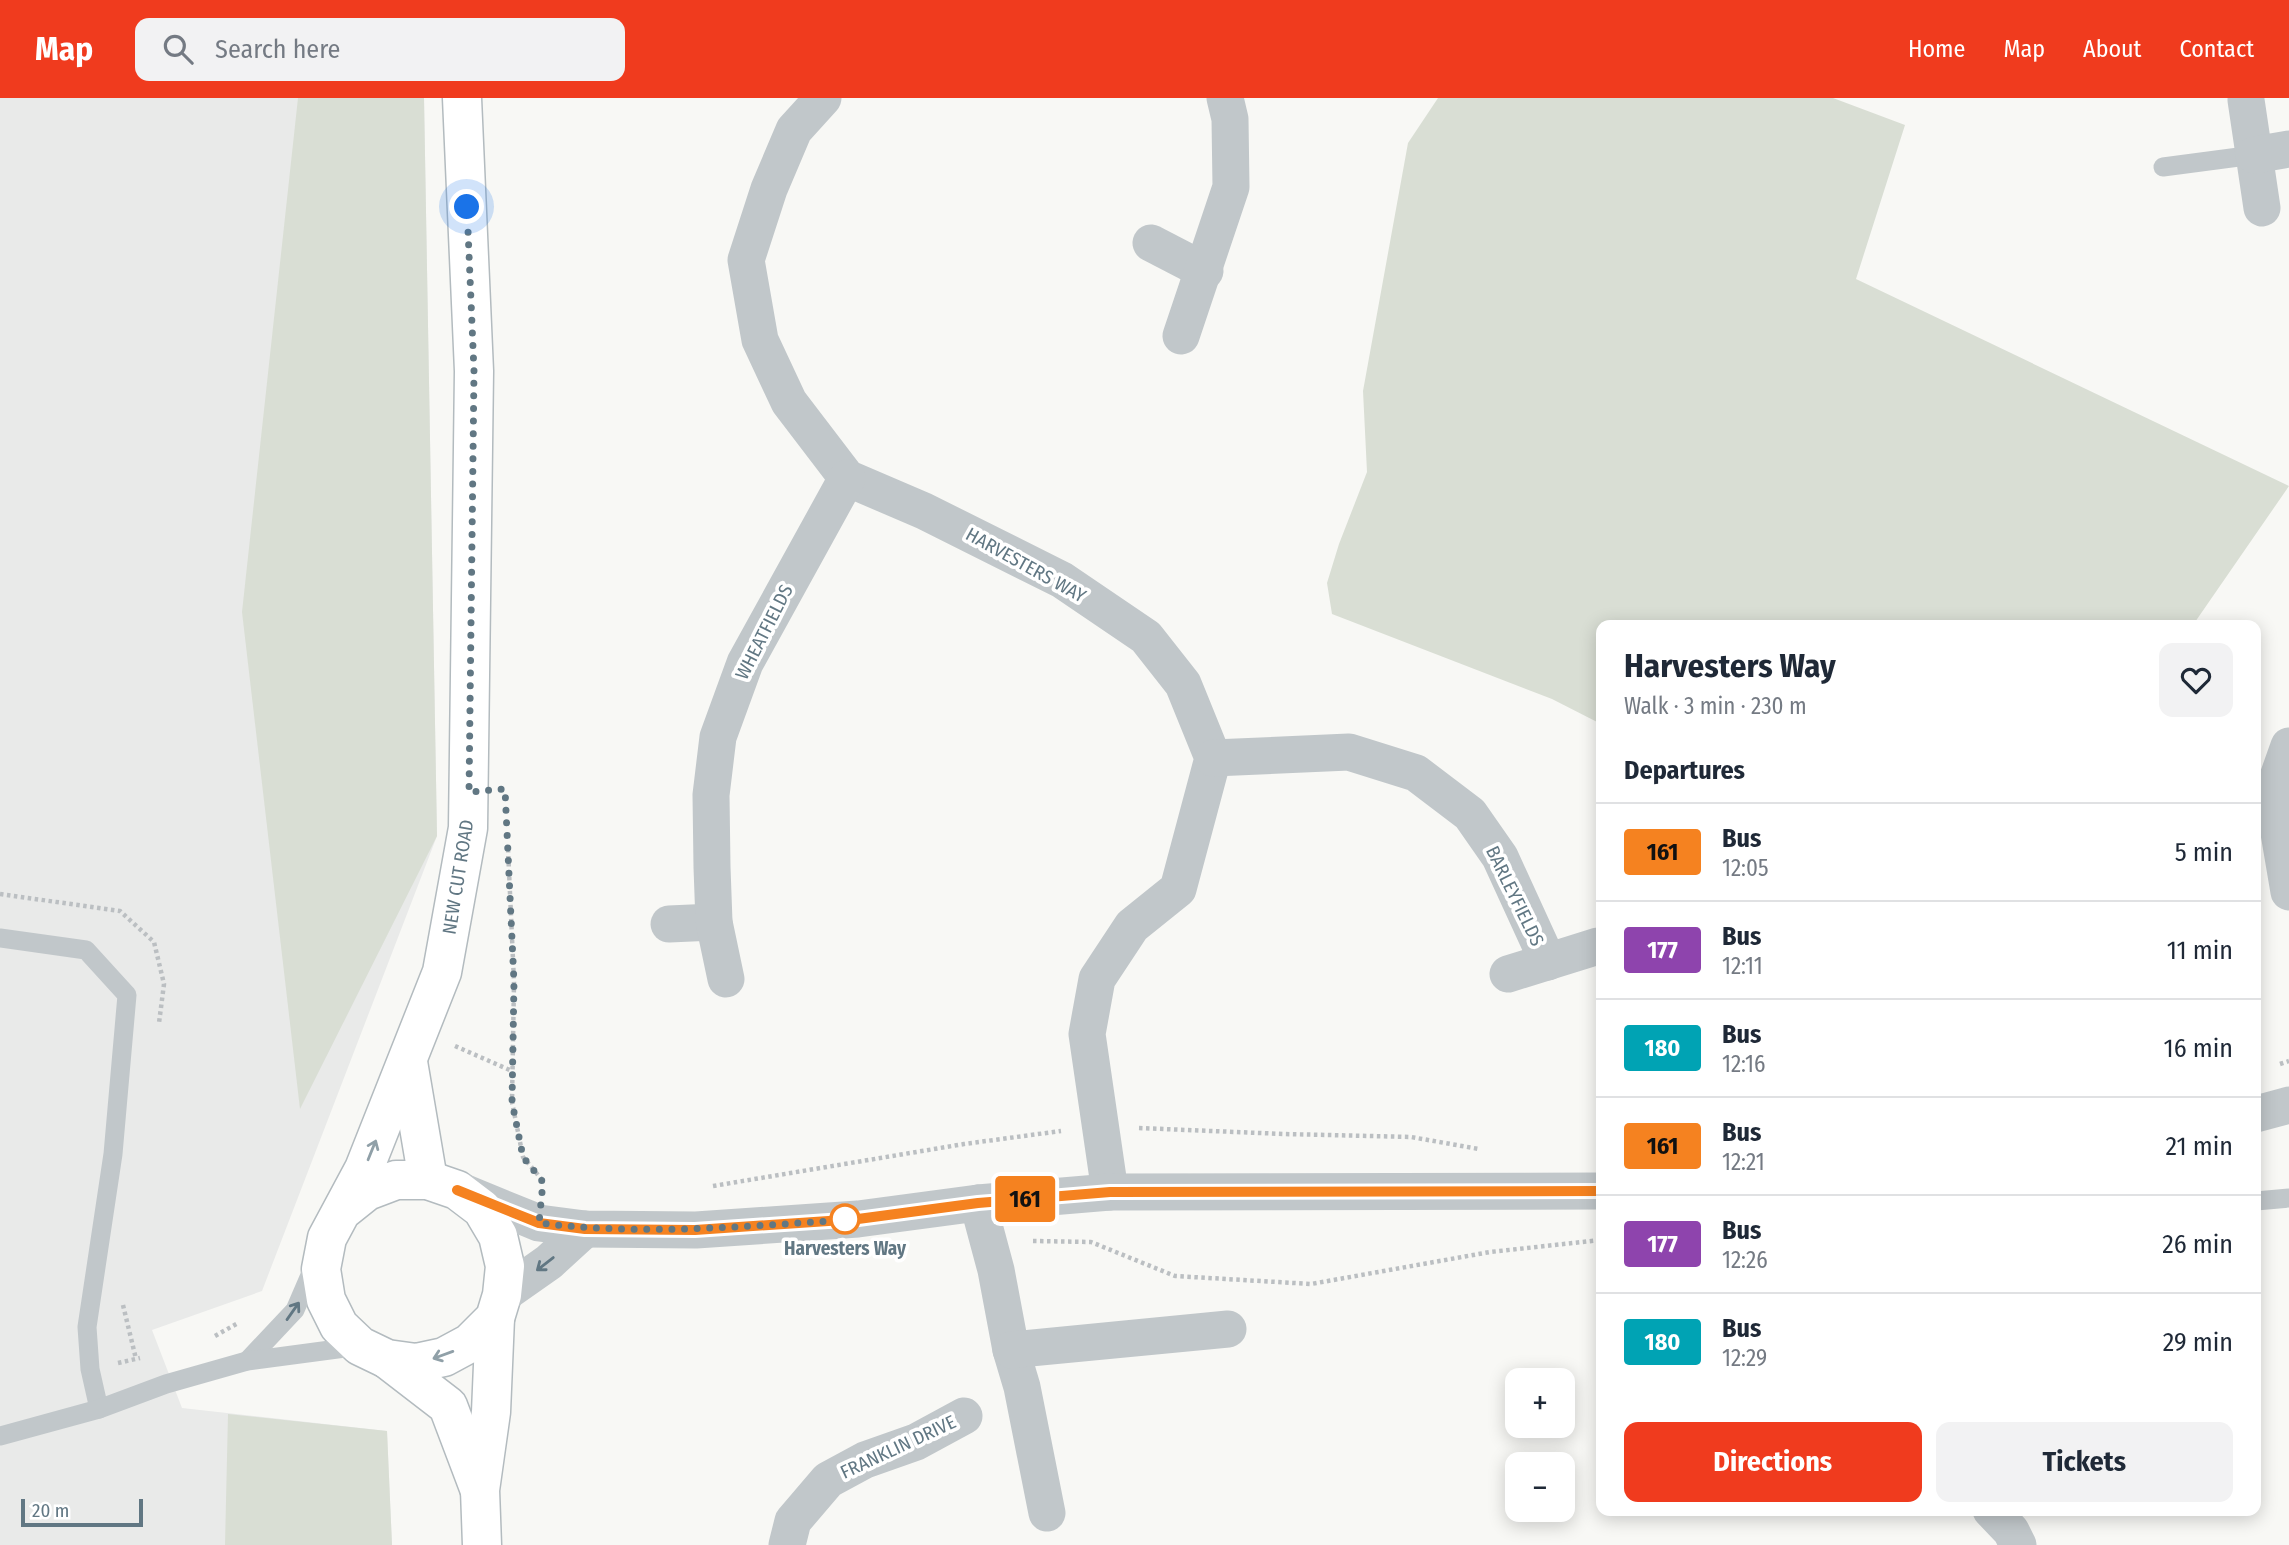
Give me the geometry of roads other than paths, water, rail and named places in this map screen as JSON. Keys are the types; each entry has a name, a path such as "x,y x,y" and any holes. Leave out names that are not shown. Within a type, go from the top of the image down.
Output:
{"street":[{"name":"NEW CUT ROAD","path":"334,1225 364,1169 442,972 468,828 474,371 462,98"},
{"path":"824,98 794,130 769,189 746,260 760,340 789,402 847,478"},
{"path":"1181,336 1231,187 1230,119 1225,98"},
{"path":"2246,100 2272,152 2262,208"},
{"path":"1151,243 1205,271"},
{"name":"HARVESTERS WAY","path":"847,478 924,510 1062,580 1146,637 1183,684 1213,758"},
{"name":"WHEATFIELDS","path":"726,979 714,922 711,795 718,737 745,663 847,478"},
{"path":"2289,746 2278,777 2268,835 2289,892"},
{"name":"BARLEYFIELDS","path":"1213,758 1349,752 1416,773 1470,814 1500,857 1548,962"},
{"path":"1110,1192 1087,1034 1097,979 1132,926 1178,889 1213,758"},
{"path":"669,924 714,922"},
{"name":"BARLEYFIELDS","path":"1508,974 1596,947"},
{"path":"408,1062 442,1185 482,1209 498,1236 505,1266 498,1307 491,1412 480,1490 482,1545"},
{"path":"2261,1112 2289,1104"},
{"path":"480,1490 448,1406 339,1326 326,1300 321,1269 334,1225 367,1191 396,1180 442,1185 539,1223 585,1229 709,1229 858,1219 978,1203 1110,1192 1596,1191"},
{"path":"978,1203 1022,1387 1047,1513"},
{"path":"373,1353 416,1363 444,1357 470,1343 498,1307 585,1229"},
{"path":"1012,1350 1228,1329"},
{"name":"FRANKLIN DRIVE","path":"787,1545 793,1521 828,1480 865,1460 916,1442 964,1416"},
{"path":"1997,1516 2011,1531 2018,1545"}],"lane":[{"path":"2163,167 2272,152"},
{"path":"0,938 86,950 127,995 113,1153 88,1327 90,1369 99,1409"},
{"path":"2261,1201 2289,1198"},
{"path":"247,1361 295,1310 334,1225"},
{"path":"0,1436 99,1409 166,1384 247,1361 373,1353"}],"place":[{"name":"Harvesters Way","path":"845,1219"}]}
